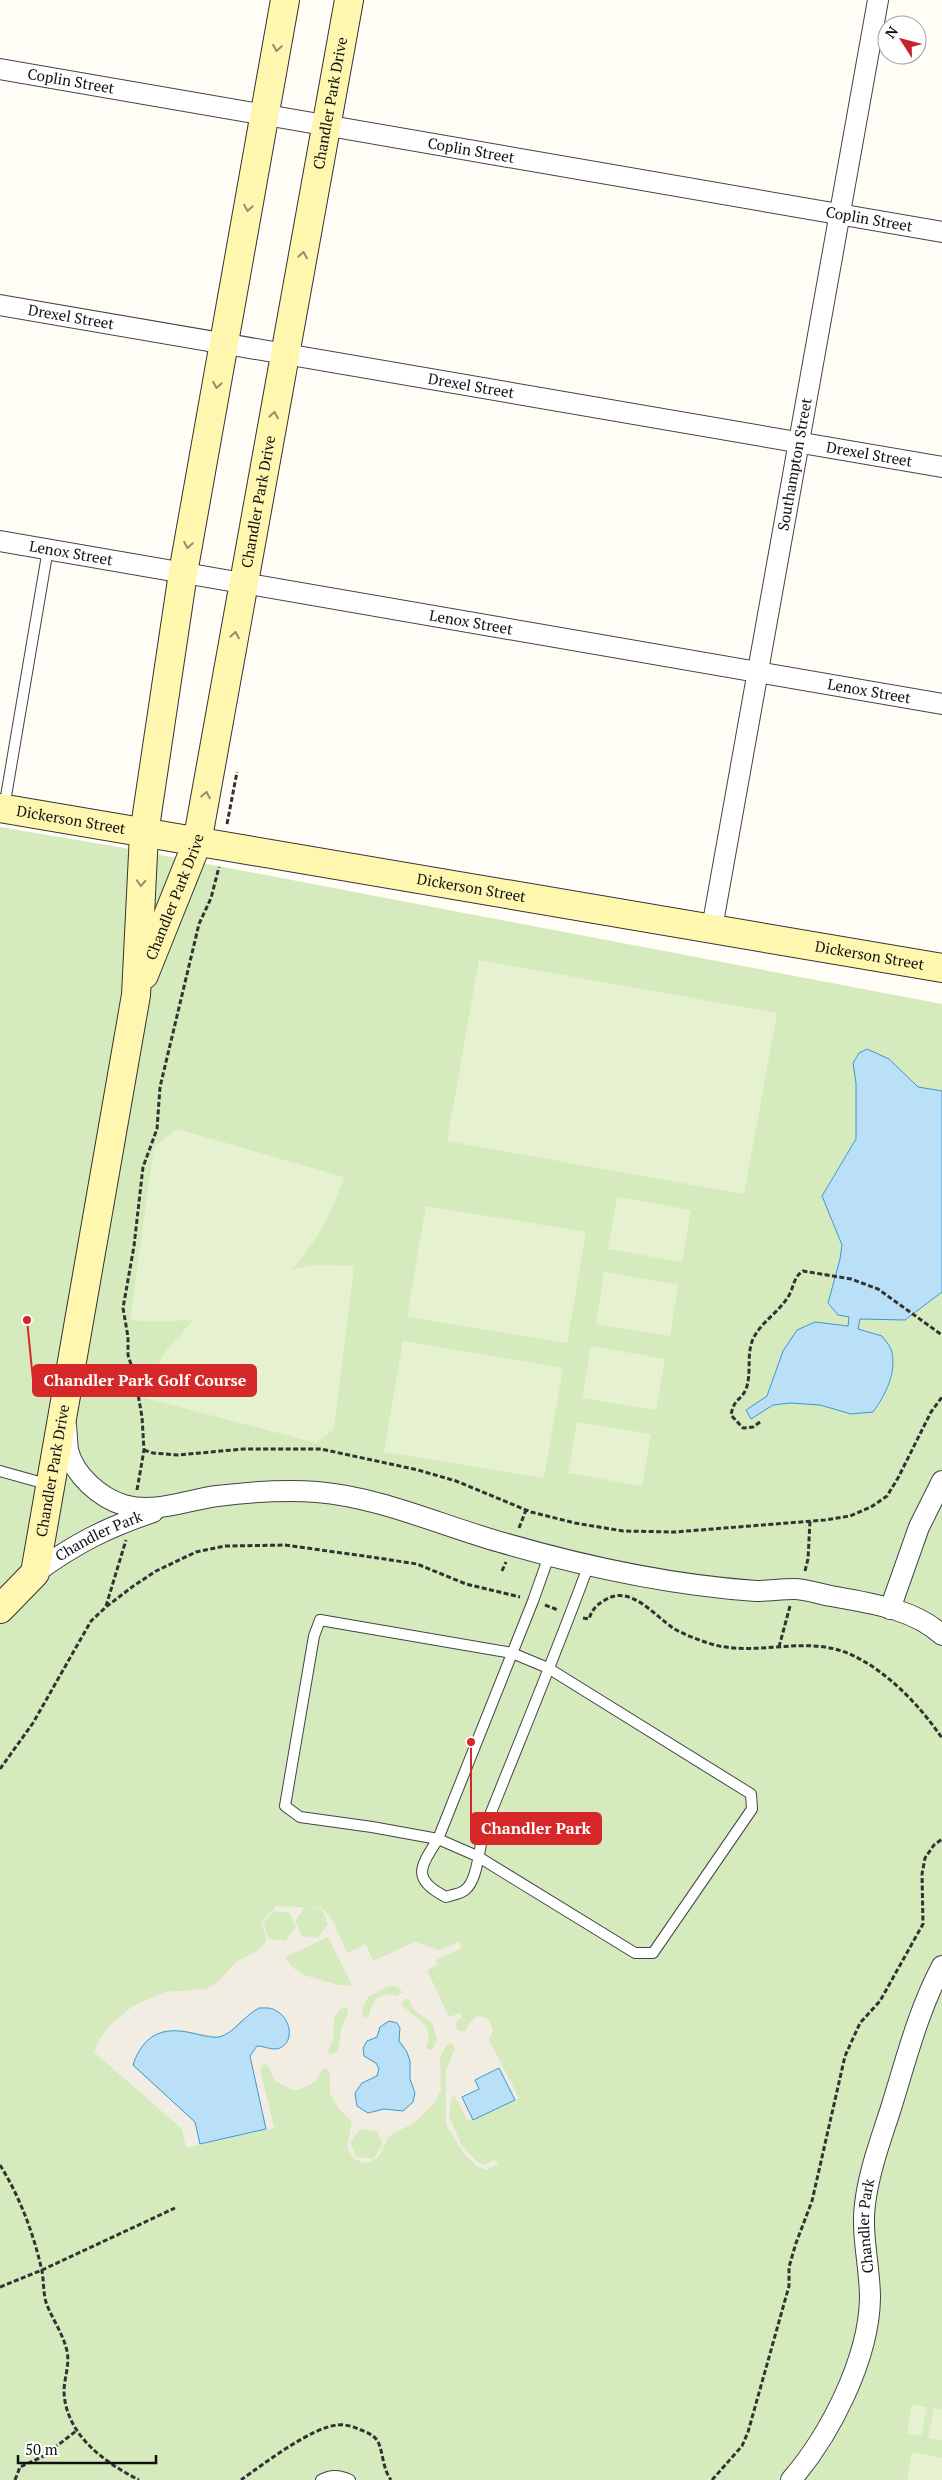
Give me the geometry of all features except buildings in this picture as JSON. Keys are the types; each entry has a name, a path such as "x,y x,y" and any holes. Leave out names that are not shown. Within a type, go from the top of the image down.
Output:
{"street":[{"name":"Chandler Park Drive","path":"35,1573 136,995 144,834 183,573 285,0"},
{"name":"Chandler Park Drive","path":"136,995 210,845 244,584 349,0"},
{"name":"Southampton Street","path":"712,928 878,0"},
{"name":"Coplin Street","path":"0,69 942,232"},
{"name":"Drexel Street","path":"0,305 942,467"},
{"name":"Lenox Street","path":"0,541 942,704"},
{"name":"Dickerson Street","path":"2,808 144,834 942,968"},
{"name":"Chandler Park","path":"65,1408 68,1451 77,1469 105,1497 132,1513"},
{"path":"890,1608 919,1527 942,1481"},
{"name":"Chandler Park","path":"35,1573 69,1549 132,1513 143,1509 167,1507 215,1496 253,1492 319,1492 378,1504 549,1556 705,1585 758,1591 796,1589 890,1608 926,1622 942,1635"},
{"path":"0,1609 35,1573"},
{"name":"Chandler Park","path":"791,2480 834,2416 864,2340 870,2299 864,2222 866,2191 922,2009 942,1966"}],"lane":[{"path":"2,808 48,549"},
{"path":"0,1471 51,1485"},
{"path":"549,1556 533,1601 438,1839 422,1864 422,1874 435,1891 446,1897 465,1891 475,1875 477,1856 484,1830 548,1668 565,1632 589,1564"},
{"path":"320,1620 512,1653 548,1668 751,1794 752,1809 653,1953 635,1952 477,1856 438,1839 300,1817 285,1806 314,1636 320,1620"},
{"path":"321,2480 332,2476 340,2476 350,2480"}],"path":[{"path":"106,1607 125,1550 144,1450 142,1417 128,1355 128,1337 123,1308 134,1246 143,1167 157,1129 160,1087 199,924 217,881 210,845 236,772"},
{"path":"760,1422 753,1428 742,1428 731,1416 733,1404 746,1389 748,1353 752,1340 759,1327 788,1297 799,1274 803,1271 835,1276 878,1289 942,1335"},
{"path":"144,1450 153,1453 178,1454 243,1449 321,1449 418,1470 456,1481 530,1512 575,1523 623,1531 675,1532 825,1520 850,1516 871,1507 887,1496 898,1478 930,1412 942,1397"},
{"path":"0,1769 33,1723 80,1639 92,1621 106,1607 156,1571 196,1552 225,1546 285,1545 416,1564 466,1584 533,1601 589,1619 592,1610 610,1596 629,1596 674,1628 716,1646 752,1650 800,1644 825,1647 852,1655 877,1669 919,1707 942,1738"},
{"path":"712,2480 742,2446 756,2408 789,2286 789,2267 812,2202 846,2056 852,2039 860,2023 880,2001 923,1924 922,1874 926,1858 934,1846 942,1839"},
{"path":"0,2165 13,2186 42,2270 47,2304 67,2349 68,2362 64,2393 68,2413 76,2431 106,2461 139,2480"},
{"path":"0,2287 42,2270 175,2208"},
{"path":"241,2480 320,2429 337,2424 351,2426 368,2432 378,2441 381,2458 391,2480"},
{"path":"15,2480 20,2468 44,2456 76,2431"}],"green space":[{"path":"0,827 113,846 942,1004 942,2480 0,2480"},
{"path":"479,960 777,1013 744,1194 447,1141"},
{"path":"177,1129 344,1177 323,1226 309,1248 292,1269 314,1265 354,1266 334,1429 316,1443 142,1397 165,1352 194,1319 178,1321 130,1320 154,1147"},
{"path":"617,1197 691,1210 682,1262 608,1249"},
{"path":"426,1206 586,1232 567,1343 407,1317"},
{"path":"604,1272 678,1285 670,1336 596,1324"},
{"path":"403,1341 563,1368 544,1478 384,1452"},
{"path":"591,1346 665,1359 656,1410 582,1398"},
{"path":"577,1422 651,1434 642,1486 568,1473"},
{"path":"912,2404 927,2407 921,2436 907,2434"},
{"path":"934,2408 942,2409 942,2440 928,2438"},
{"path":"912,2452 942,2458 942,2480 907,2480"}],"shaded area":[{"path":"276,1906 305,1907 295,1921 302,1936 318,1938 328,1924 322,1909 309,1907 322,1908 333,1921 347,1953 366,1944 373,1961 415,1942 440,1950 459,1942 462,1948 436,1960 437,1965 427,1970 449,2017 460,2013 462,2018 455,2025 459,2031 466,2031 469,2024 477,2016 486,2018 490,2022 493,2030 489,2040 519,2098 515,2100 499,2068 475,2080 480,2088 462,2097 473,2119 468,2121 454,2095 451,2099 449,2116 461,2144 477,2162 484,2165 494,2160 499,2163 487,2170 477,2166 464,2154 446,2124 446,2070 455,2048 451,2043 446,2046 440,2057 441,2090 434,2103 413,2124 393,2133 388,2138 379,2156 371,2162 365,2163 354,2159 347,2147 352,2122 339,2109 330,2094 330,2073 326,2068 322,2069 316,2081 297,2090 290,2089 274,2080 269,2066 264,2064 260,2069 274,2128 186,2148 182,2129 94,2052 101,2037 113,2022 133,2006 165,1992 206,1989 219,1981 236,1962 260,1949 267,1940 261,1923","holes":["273,1911 290,1913 296,1927 286,1941 269,1939 263,1924","328,1937 352,1985 338,1985 304,1975 293,1968 285,1957","388,1986 398,1987 402,1992 397,1996 386,1994 377,1998 371,2007 369,2016 364,2018 362,2009 368,1997","405,1999 409,1999 413,2009 433,2024 437,2041 432,2050 426,2049 429,2037 426,2026 403,2006 402,2002","342,2007 347,2008 348,2013 342,2027 338,2051 331,2055 328,2051 333,2040 334,2018","243,2018 266,2046 257,2046 250,2056 266,2129 200,2144 195,2122 133,2066 138,2052 144,2044 163,2031 179,2030 219,2037 228,2034","392,2021 400,2028 399,2039 405,2048 414,2098 403,2111 384,2109 376,2112 354,2097 355,2093 366,2081 378,2074 377,2065 366,2058 379,2030","360,2129 377,2131 383,2145 373,2159 356,2157 350,2142"]}],"water":[{"path":"867,1049 889,1059 918,1087 942,1091 942,1292 905,1320 860,1319 858,1329 882,1336 891,1349 893,1357 892,1374 889,1383 873,1412 851,1414 820,1405 790,1403 773,1405 751,1419 746,1410 767,1396 783,1351 797,1330 815,1322 848,1326 849,1317 838,1315 828,1303 842,1245 822,1196 856,1139 856,1083 853,1063 859,1053"},
{"path":"259,2008 276,2010 282,2015 289,2030 288,2040 285,2045 274,2049 257,2046 250,2056 266,2129 200,2144 195,2122 133,2065 137,2055 148,2040 163,2032 181,2031 219,2037 234,2028"},
{"path":"389,2021 397,2023 400,2028 399,2041 407,2052 410,2061 410,2079 415,2093 413,2102 403,2111 384,2109 368,2113 357,2106 355,2093 362,2083 377,2076 379,2069 376,2063 364,2056 363,2048 367,2041 377,2037 380,2027"},
{"path":"499,2068 515,2100 473,2120 462,2097 479,2089 475,2080"}],"place":[{"name":"Chandler Park Golf Course","path":"27,1320"},
{"name":"Chandler Park","path":"471,1742"}]}
